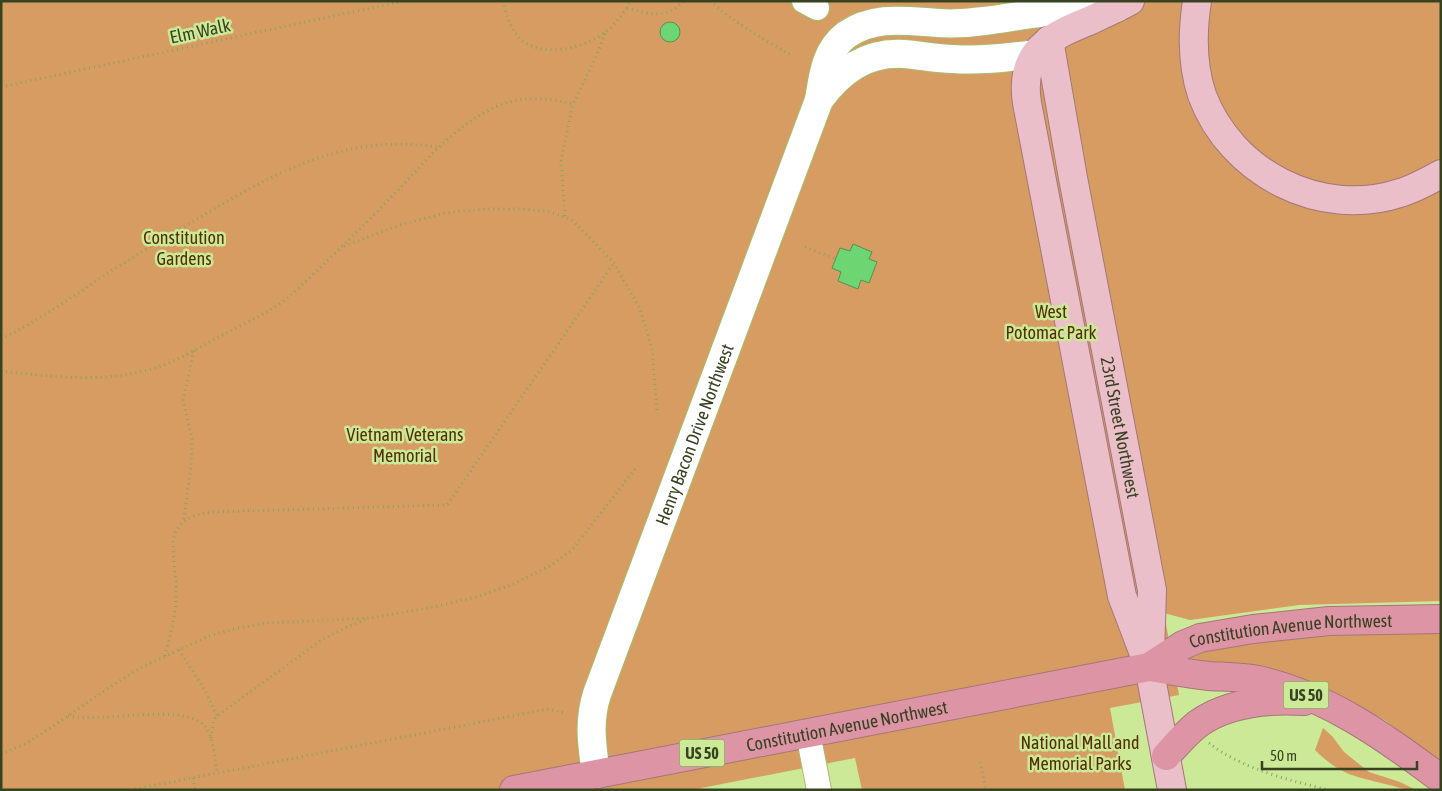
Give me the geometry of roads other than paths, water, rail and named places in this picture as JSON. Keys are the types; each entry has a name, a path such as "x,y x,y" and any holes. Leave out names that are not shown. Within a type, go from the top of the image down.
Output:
{"highway":[{"name":"Constitution Avenue Northwest","path":"1149,667 1184,645 1200,638 1253,629 1329,621 1441,619"},
{"name":"Constitution Avenue Northwest","path":"514,790 1149,667 1190,674 1257,680 1292,690 1324,703 1379,734 1441,779"},
{"path":"1166,756 1194,728 1222,711 1247,704 1288,700 1324,703"}],"main road":[{"path":"1196,1 1193,41 1194,60 1203,96 1219,128 1231,144 1263,173 1281,184 1337,200 1378,198 1400,193 1441,174"},
{"path":"1042,47 1068,29 1124,4"},
{"name":"23rd Street Northwest","path":"1042,47 1073,178 1152,590 1149,667 1172,790"}],"street":[{"path":"819,100 824,71 831,51 850,32 874,23 899,19 938,23 968,22 1124,4"},
{"path":"819,100 828,87 842,74 859,62 881,55 902,54 972,60 1042,47"},
{"name":"Henry Bacon Drive Northwest","path":"596,774 591,720 597,694 819,100"},
{"path":"808,733 819,790"}],"park label":[{"name":"Constitution Gardens","path":"184,247"},
{"name":"West Potomac Park","path":"1051,321"},
{"name":"Vietnam Veterans Memorial","path":"405,444"},
{"name":"National Mall and Memorial Parks","path":"1080,752"}]}
